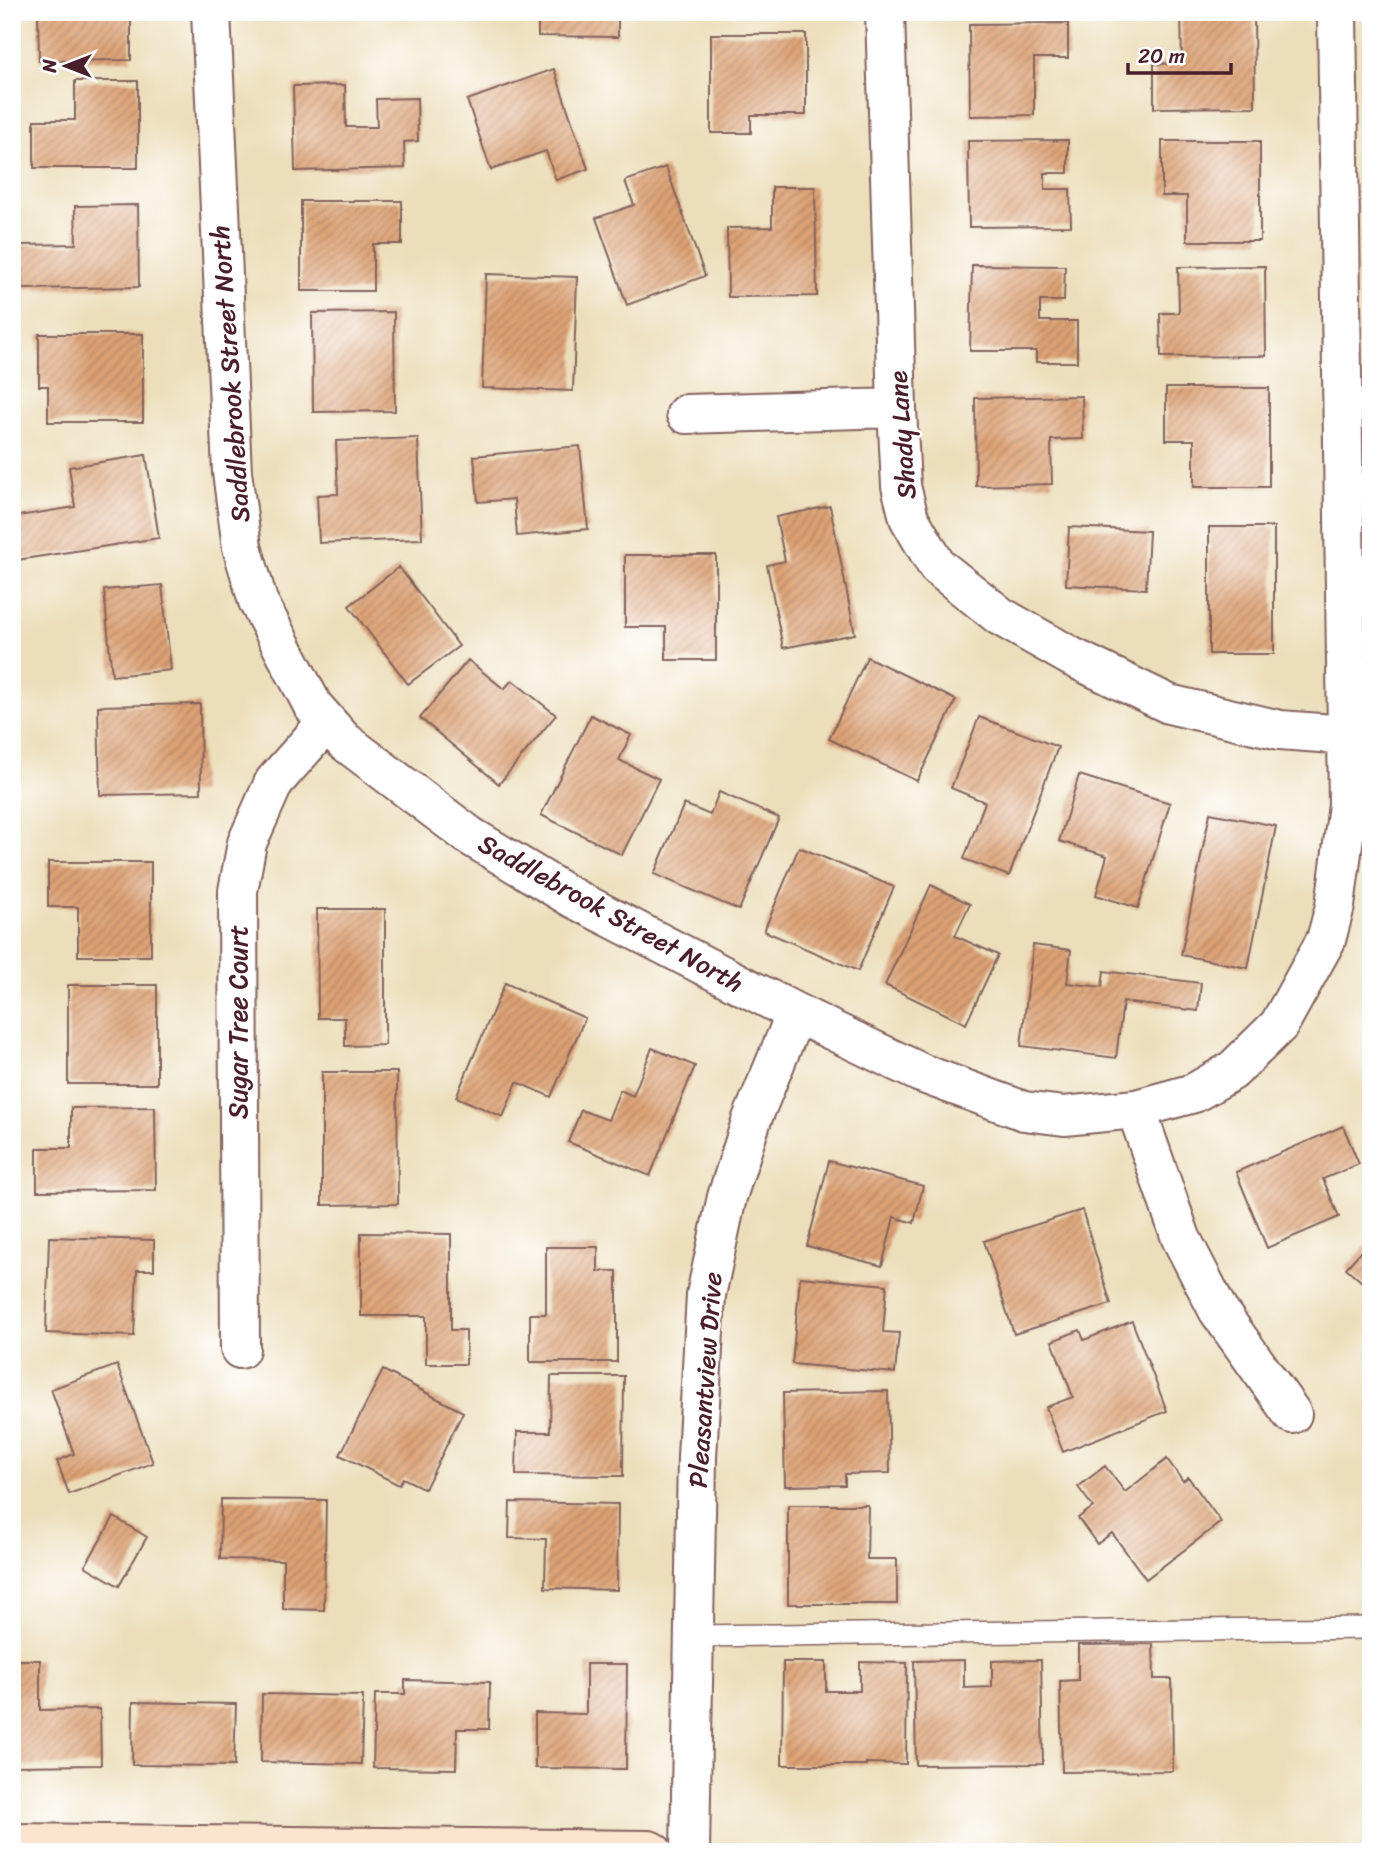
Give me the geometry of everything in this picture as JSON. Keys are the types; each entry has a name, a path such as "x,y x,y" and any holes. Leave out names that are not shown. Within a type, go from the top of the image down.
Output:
{"street":[{"name":"Saddlebrook Street North","path":"211,12 231,458 242,547 258,601 313,706 344,741 470,836 570,897 796,1013 921,1073 1024,1111 1064,1116 1136,1109 1194,1093 1232,1071 1279,1025 1326,940 1335,906 1348,805 1354,140 1337,12"},
{"name":"Shady Lane","path":"885,12 901,486 909,517 937,566 1000,616 1072,657 1169,704 1280,730 1347,735"},
{"path":"686,414 897,408"},
{"name":"Sugar Tree Court","path":"240,1349 238,891 247,843 274,782 327,722"},
{"name":"Pleasantview Drive","path":"690,1852 697,1457 706,1295 727,1197 752,1119 796,1013"},
{"path":"1136,1109 1181,1238 1218,1310 1292,1414"},
{"path":"12,1843 203,1848 653,1852"}],"lane":[{"path":"694,1636 1371,1628"}],"building":[{"path":"38,12 131,12 131,60 39,61"},
{"path":"538,12 618,12 618,37 538,36"},
{"path":"1181,12 1254,12 1255,107 1154,108 1154,64 1182,63"},
{"path":"1068,23 1068,58 1034,58 1034,115 970,116 969,24"},
{"path":"711,34 806,34 806,115 751,115 751,133 711,133"},
{"path":"554,69 588,169 556,180 546,151 491,170 467,100"},
{"path":"75,81 138,81 138,168 34,168 34,120 75,120"},
{"path":"345,85 346,127 377,127 376,99 417,98 418,141 404,142 405,168 295,171 293,86"},
{"path":"1068,140 1068,173 1045,173 1045,189 1070,189 1071,226 969,227 968,141"},
{"path":"1162,141 1260,141 1260,241 1187,241 1187,196 1162,196"},
{"path":"666,167 705,276 627,305 596,218 634,205 625,181"},
{"path":"772,187 815,187 817,296 728,297 727,228 772,227"},
{"path":"301,201 402,201 402,244 373,244 373,291 301,291"},
{"path":"138,205 139,287 22,289 21,245 76,244 75,206"},
{"path":"972,265 1065,266 1064,301 1040,301 1040,321 1077,321 1077,362 1036,362 1036,351 970,351"},
{"path":"1265,266 1266,356 1161,357 1160,313 1179,313 1178,267"},
{"path":"486,274 577,277 573,391 482,388"},
{"path":"394,312 395,411 313,412 312,313"},
{"path":"39,334 143,334 143,422 48,422 48,386 39,386"},
{"path":"1166,388 1269,388 1269,487 1194,487 1194,440 1166,440"},
{"path":"1082,396 1083,439 1051,440 1052,484 976,486 975,398"},
{"path":"418,438 422,539 319,543 317,495 338,494 336,441"},
{"path":"580,446 588,529 517,536 514,499 478,502 474,456"},
{"path":"146,455 159,538 17,560 12,517 75,507 69,467"},
{"path":"830,506 855,634 783,648 767,565 785,561 776,517"},
{"path":"1069,527 1149,531 1146,589 1066,585"},
{"path":"1209,527 1274,527 1274,654 1209,654"},
{"path":"625,555 716,555 716,660 666,660 666,627 625,627"},
{"path":"399,567 459,646 408,684 349,606"},
{"path":"162,585 171,670 112,676 104,590"},
{"path":"867,657 956,700 917,781 829,739"},
{"path":"468,660 504,689 512,680 556,715 499,784 420,718"},
{"path":"200,704 201,793 100,795 98,706"},
{"path":"591,715 631,735 619,760 659,779 622,855 541,815"},
{"path":"979,717 1058,747 1009,876 964,859 985,802 951,788"},
{"path":"1079,775 1170,803 1138,908 1096,895 1107,856 1059,841"},
{"path":"719,792 779,818 739,910 654,874 684,804 710,815"},
{"path":"1210,813 1276,826 1248,968 1181,955"},
{"path":"799,847 894,887 858,971 764,931"},
{"path":"48,862 151,862 151,956 78,956 78,907 48,907"},
{"path":"931,885 970,904 955,936 998,955 966,1024 885,985"},
{"path":"317,909 385,909 385,1045 345,1046 345,1018 318,1018"},
{"path":"1033,945 1071,950 1067,983 1102,987 1104,971 1201,983 1198,1011 1123,1002 1116,1058 1021,1046"},
{"path":"505,983 585,1018 551,1097 517,1082 503,1117 456,1097"},
{"path":"68,985 157,985 157,1084 68,1084"},
{"path":"652,1048 695,1066 650,1176 568,1142 581,1110 608,1120 620,1090 633,1096"},
{"path":"322,1072 397,1072 398,1204 322,1205"},
{"path":"155,1107 156,1190 37,1191 37,1148 71,1148 71,1108"},
{"path":"1343,1126 1359,1164 1323,1179 1339,1217 1267,1248 1236,1172"},
{"path":"829,1161 923,1186 914,1223 894,1217 882,1266 807,1246"},
{"path":"1082,1210 1111,1304 1014,1334 984,1241"},
{"path":"361,1233 451,1234 451,1330 466,1330 466,1364 426,1364 426,1316 361,1316"},
{"path":"49,1237 154,1240 154,1270 137,1270 134,1336 46,1333"},
{"path":"1371,1240 1371,1290 1346,1268"},
{"path":"546,1247 598,1247 598,1271 617,1271 617,1362 530,1362 530,1314 546,1314"},
{"path":"800,1277 887,1285 883,1332 899,1333 895,1373 792,1364"},
{"path":"1132,1321 1167,1411 1063,1452 1046,1407 1073,1397 1052,1341 1080,1330 1084,1340"},
{"path":"117,1365 153,1463 69,1494 57,1461 74,1454 51,1389"},
{"path":"383,1370 463,1412 425,1489 403,1478 399,1485 340,1455"},
{"path":"551,1376 624,1376 623,1476 516,1475 517,1432 550,1432"},
{"path":"888,1391 890,1473 845,1474 845,1485 785,1486 783,1393"},
{"path":"1167,1459 1183,1481 1188,1477 1221,1522 1146,1579 1112,1533 1097,1544 1078,1518 1093,1507 1078,1487 1105,1466 1125,1492"},
{"path":"221,1499 326,1500 324,1610 283,1609 283,1560 220,1559"},
{"path":"510,1502 618,1504 617,1590 545,1588 546,1539 509,1538"},
{"path":"788,1505 868,1505 867,1559 897,1559 897,1604 788,1604"},
{"path":"114,1517 147,1537 119,1586 85,1566"},
{"path":"1153,1644 1154,1679 1172,1679 1173,1771 1062,1772 1060,1681 1078,1680 1078,1645"},
{"path":"12,1660 40,1660 40,1710 100,1709 101,1765 12,1766"},
{"path":"964,1660 964,1688 992,1687 992,1661 1041,1660 1043,1764 916,1765 914,1661"},
{"path":"783,1662 826,1662 826,1691 860,1691 860,1662 907,1663 906,1764 782,1765"},
{"path":"586,1664 627,1664 626,1769 535,1768 535,1713 586,1714"},
{"path":"405,1680 490,1682 489,1729 457,1729 456,1769 373,1768 375,1694 405,1694"},
{"path":"262,1694 363,1696 361,1764 261,1762"},
{"path":"133,1702 236,1704 234,1766 132,1765"}]}
